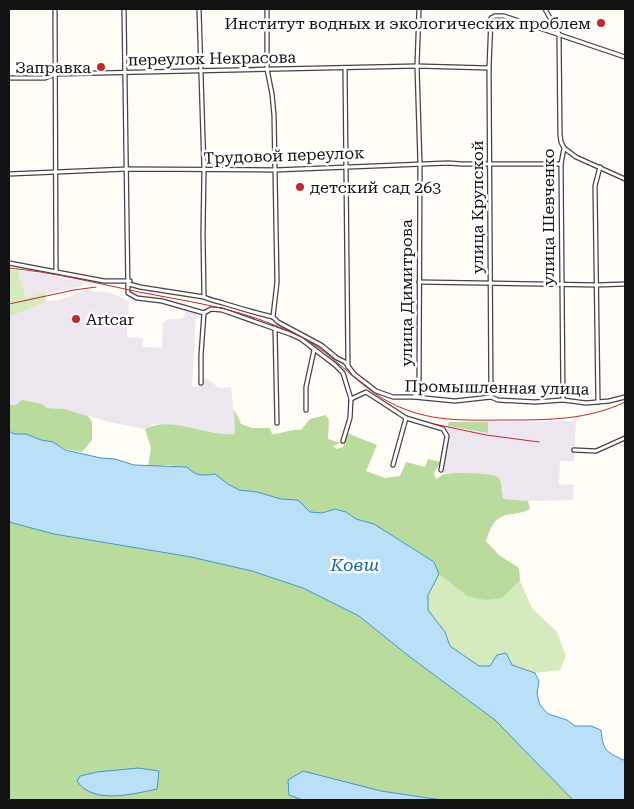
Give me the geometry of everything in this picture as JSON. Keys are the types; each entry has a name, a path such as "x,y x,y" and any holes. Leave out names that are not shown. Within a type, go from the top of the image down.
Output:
{"street":[{"path":"55,9 56,271"},
{"path":"124,9 128,293 137,298 162,301 204,313 211,309 222,310 301,339 335,364 343,373 351,399 350,418 343,441"},
{"path":"199,9 204,170 204,297"},
{"path":"267,9 267,70 274,115 277,282 273,317"},
{"name":"улица Димитрова","path":"414,397 419,387 420,164 417,66 419,9"},
{"path":"545,9 558,34 625,57"},
{"name":"улица Крупской","path":"491,397 489,68 491,18 504,16 558,34"},
{"name":"улица Шевченко","path":"558,34 560,134 564,148 561,164 563,400"},
{"name":"переулок Некрасова","path":"9,78 45,78 56,74 125,72 417,66 489,68"},
{"path":"345,68 348,368"},
{"path":"564,148 576,157 625,179"},
{"name":"Трудовой переулок","path":"9,174 127,170 275,170 448,163 561,164"},
{"path":"598,402 595,186 600,167"},
{"path":"9,262 104,281 129,282"},
{"name":"Промышленная улица","path":"129,282 140,287 204,297 213,302 221,302 235,308 273,317 278,322 321,345 336,358 345,362 348,368 381,394 398,398 414,397 455,401 491,397 498,400 523,402 563,400 586,403 609,401 625,397"},
{"path":"419,282 625,284"},
{"path":"201,383 200,355 204,313"},
{"path":"275,328 276,423"},
{"path":"306,410 306,387 314,350"},
{"name":"Промышленная улица","path":"351,399 366,392 406,418 443,429 447,436 441,470"},
{"path":"393,465 406,418"},
{"path":"574,450 596,451 625,438"}],"shaded area":[{"path":"18,270 82,281 82,286 26,298"},
{"path":"85,291 108,292 129,301 127,337 143,338 143,347 162,348 163,324 167,319 181,319 184,317 185,311 196,314 192,387 198,387 199,381 206,378 219,388 231,387 236,434 226,435 185,426 154,424 145,429 109,422 64,409 10,405 9,317 46,302 63,299"},
{"path":"576,421 574,461 560,461 559,484 574,485 573,500 528,501 504,499 501,495 501,482 498,477 444,473 448,426 488,433 488,422"}],"green space":[{"path":"9,270 18,270 26,298 45,293 46,302 9,317"},
{"path":"22,400 42,404 47,408 64,409 88,416 92,422 92,440 82,452 65,449 53,442 26,434 14,434 9,431 9,401 10,405 16,405"},
{"path":"234,410 241,424 252,428 270,428 272,434 301,430 310,419 326,415 329,420 328,439 341,443 333,446 336,449 343,447 347,433 377,445 366,471 385,478 400,476 406,462 425,467 428,459 441,462 434,473 436,479 445,474 457,473 498,477 501,482 504,499 528,501 530,509 498,519 491,527 486,541 499,555 519,568 520,581 502,598 485,600 467,596 439,574 434,562 374,524 356,519 346,512 335,509 322,513 309,512 298,500 281,499 257,492 239,490 215,474 203,476 192,473 187,467 168,465 148,467 151,448 145,429 155,425 167,424 213,433 235,434"},
{"path":"449,422 488,422 488,433 448,426"},
{"path":"9,522 54,534 191,557 252,571 303,588 359,616 410,657 495,720 573,800 441,800 381,791 289,795 303,800 9,800"},
{"path":"439,574 467,596 502,598 520,581 532,608 557,632 566,656 560,670 535,673 512,665 497,655 490,666 479,666 450,646 445,632 428,610 428,595"}],"water":[{"name":"Ковш","path":"9,431 14,434 26,434 53,442 65,450 115,459 134,465 187,467 200,475 215,474 239,490 257,492 281,499 298,500 310,512 322,513 335,509 346,512 356,519 374,524 434,562 439,574 428,595 428,610 445,632 450,646 479,666 490,666 497,655 506,653 512,665 535,673 539,681 537,694 540,705 548,714 567,720 575,726 591,726 601,730 606,749 617,757 625,759 625,800 573,800 495,720 410,657 359,616 303,588 252,571 191,557 54,534 9,522"},
{"path":"138,768 159,771 157,789 125,795 103,795 93,793 77,781 80,776 97,772"},
{"path":"303,771 381,791 441,800 303,800 289,795 288,780"}],"railway":[{"path":"9,268 58,275 208,305 258,319 302,337 327,354 381,397 418,414 447,419 553,419 582,416 625,402"},
{"path":"9,304 96,287"},
{"path":"434,424 486,435 539,442"}],"place":[{"name":"Институт водных и экологических проблем","path":"601,23"},
{"name":"Заправка","path":"101,67"},
{"name":"детский сад 263","path":"300,187"},
{"name":"Artcar","path":"76,319"}]}
